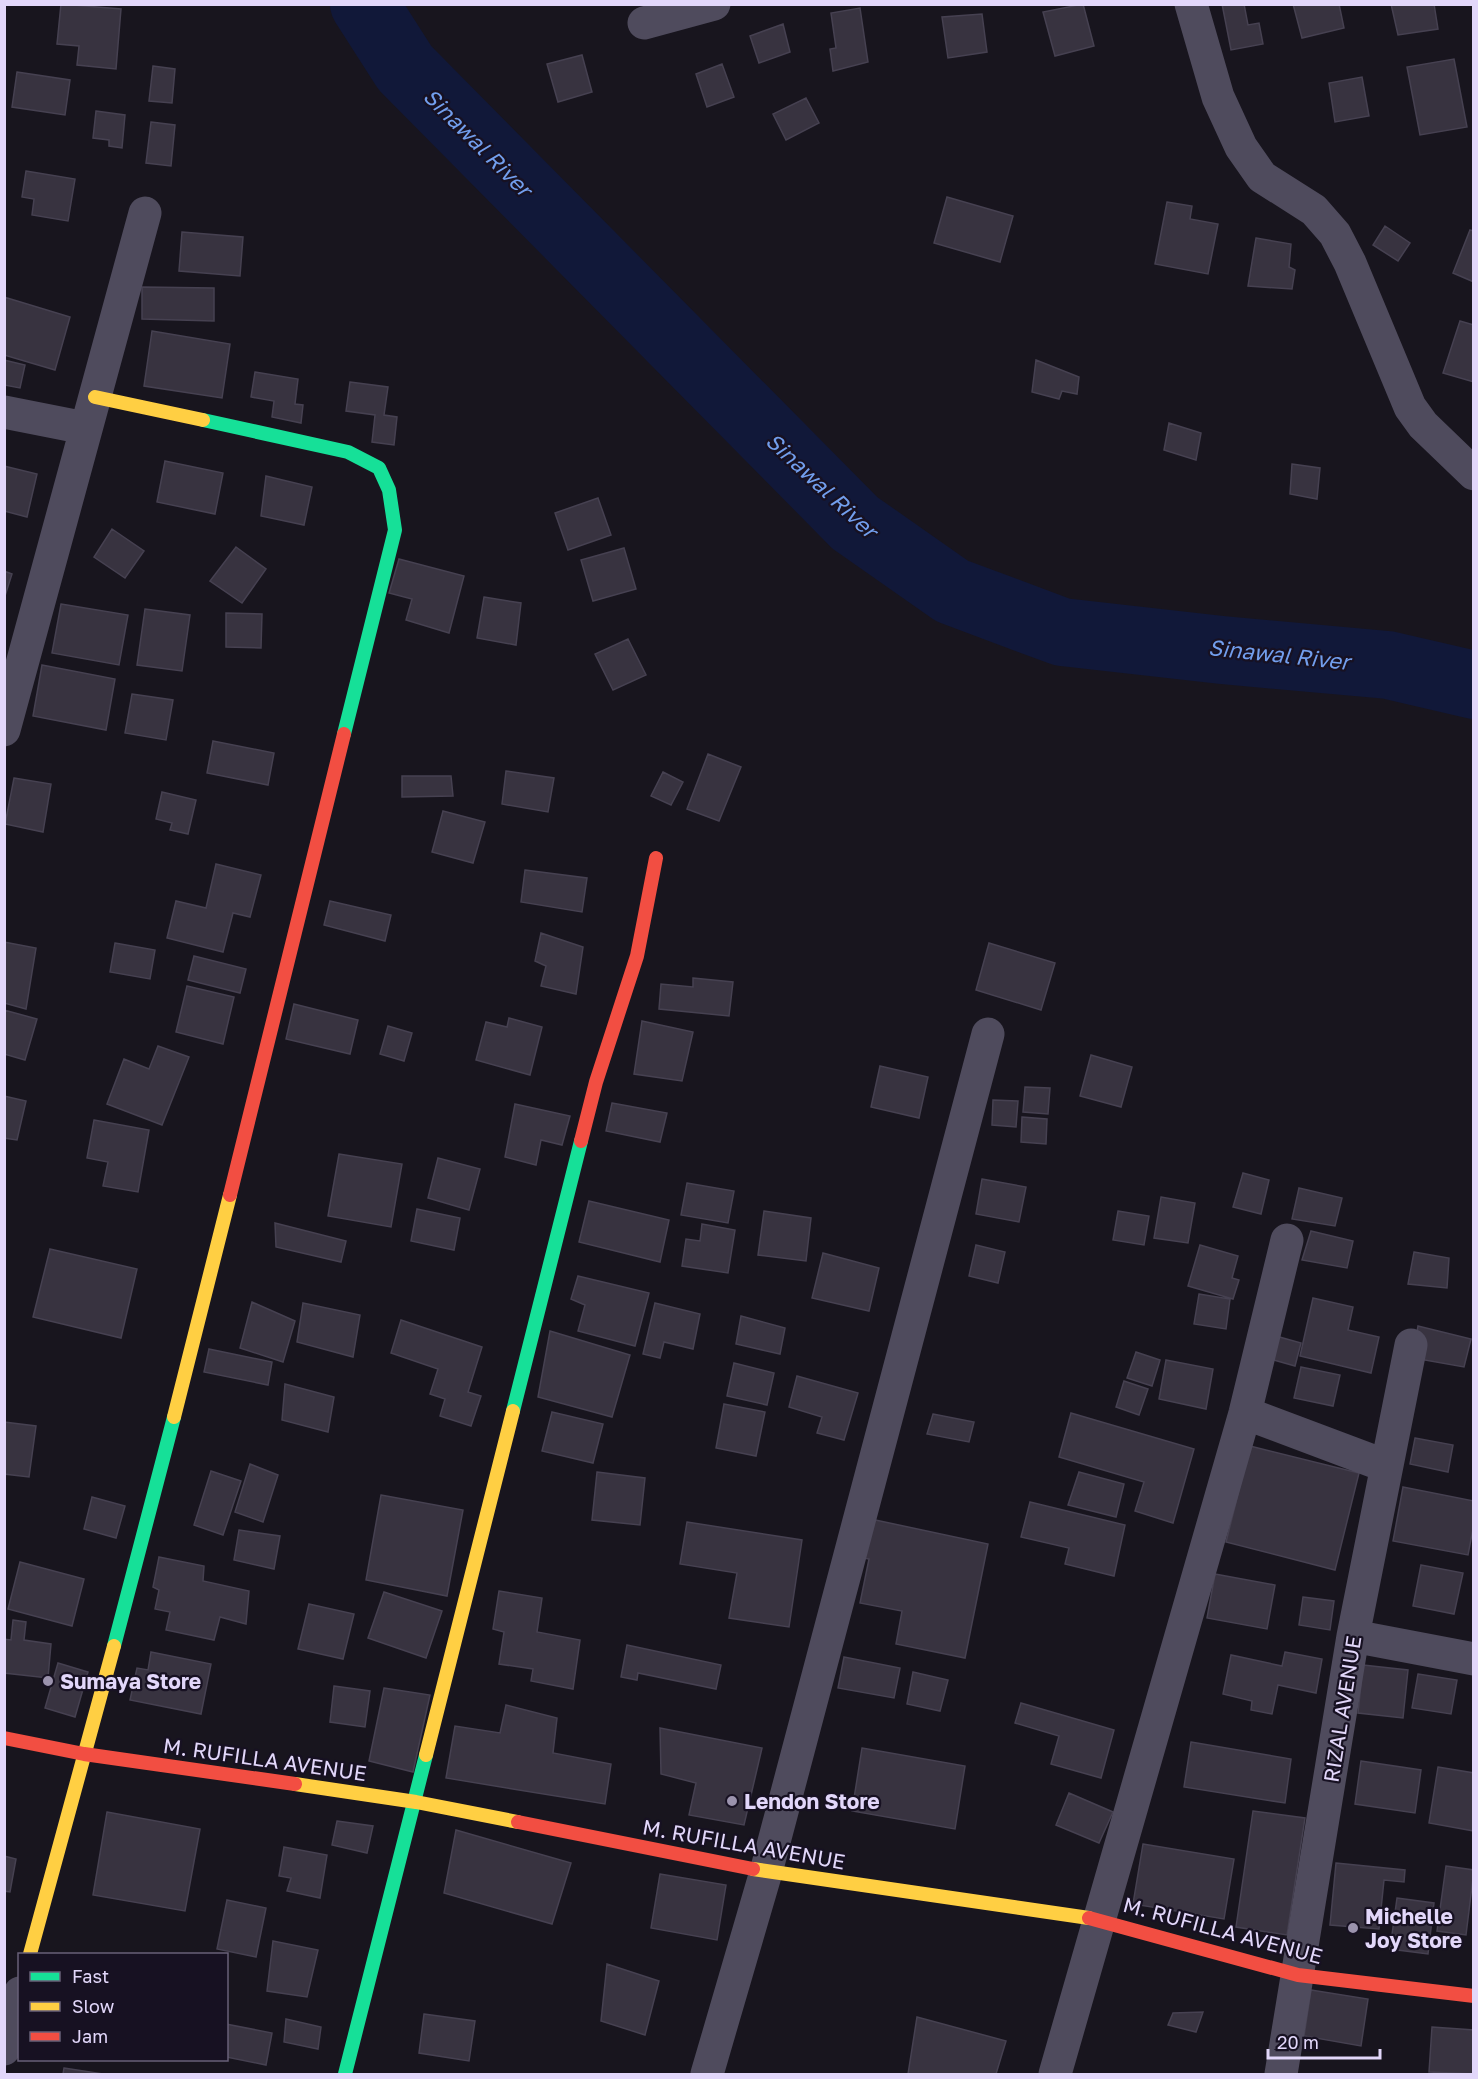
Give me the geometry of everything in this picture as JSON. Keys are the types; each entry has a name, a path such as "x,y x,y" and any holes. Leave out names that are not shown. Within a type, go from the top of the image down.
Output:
{"street":[{"path":"644,22 714,4"},
{"path":"1191,4 1218,97 1240,147 1262,177 1314,210 1335,234 1350,262 1410,407 1424,425 1473,474"},
{"path":"4,730 145,213"},
{"path":"30,1953 146,1531 395,530 390,490 379,468 348,452 95,397"},
{"path":"4,412 85,428"},
{"path":"345,2074 416,1802 596,1082 637,956 656,858"},
{"path":"707,2074 766,1872 988,1034"},
{"path":"1055,2074 1245,1413 1287,1240"},
{"name":"RIZAL AVENUE","path":"1281,2074 1353,1636 1411,1345"},
{"path":"1245,1413 1386,1466"},
{"path":"1353,1636 1473,1659"},
{"name":"M. RUFILLA AVENUE","path":"4,1738 84,1754 416,1802 766,1872 1099,1919 1298,1976 1473,1996"},
{"path":"4,2049 18,2000"}],"building":[{"path":"61,4 121,9 116,69 77,65 79,46 57,44"},
{"path":"1083,4 1094,46 1055,56 1043,12"},
{"path":"1222,4 1244,4 1248,25 1259,23 1263,44 1231,50"},
{"path":"1293,4 1339,4 1344,28 1302,38"},
{"path":"1391,4 1434,4 1438,29 1398,35"},
{"path":"860,8 868,62 833,71 830,49 836,48 831,13"},
{"path":"982,14 987,52 948,58 942,17"},
{"path":"783,24 790,52 759,63 750,36"},
{"path":"582,55 592,92 558,102 547,64"},
{"path":"1454,59 1467,127 1420,135 1407,67"},
{"path":"722,64 734,97 707,107 696,74"},
{"path":"153,66 175,69 172,103 149,101"},
{"path":"17,72 70,80 65,115 12,107"},
{"path":"1362,77 1369,116 1335,122 1329,83"},
{"path":"806,98 819,123 786,140 773,114"},
{"path":"96,111 125,115 122,148 109,146 109,140 93,138"},
{"path":"151,122 175,125 171,166 146,163"},
{"path":"26,171 75,179 68,221 32,215 34,199 22,197"},
{"path":"947,197 1013,216 1000,262 934,243"},
{"path":"1167,202 1192,206 1190,219 1218,224 1208,274 1155,264"},
{"path":"1385,226 1410,243 1398,261 1373,245"},
{"path":"1470,230 1474,231 1474,282 1453,273"},
{"path":"182,232 243,237 240,276 179,271"},
{"path":"1256,238 1291,244 1289,267 1295,270 1292,289 1248,286"},
{"path":"142,287 214,288 214,321 142,319"},
{"path":"4,297 70,317 55,370 4,355"},
{"path":"1460,321 1474,325 1474,382 1443,373"},
{"path":"152,331 230,344 222,398 144,386"},
{"path":"4,360 25,365 20,388 4,385"},
{"path":"1036,360 1079,377 1077,394 1062,391 1059,399 1032,392"},
{"path":"255,372 298,379 295,404 303,405 301,423 272,417 274,401 251,397"},
{"path":"350,382 388,387 384,415 397,417 394,445 372,442 375,415 346,411"},
{"path":"1169,423 1201,433 1196,460 1164,450"},
{"path":"165,461 223,473 215,514 157,502"},
{"path":"1292,464 1320,468 1317,499 1290,494"},
{"path":"4,466 37,474 27,517 4,511"},
{"path":"266,476 312,487 304,525 261,516"},
{"path":"598,498 611,535 568,550 555,513"},
{"path":"112,529 144,551 125,578 94,557"},
{"path":"236,547 266,569 242,603 210,581"},
{"path":"624,548 636,589 593,601 581,560"},
{"path":"399,559 464,576 449,633 406,620 412,599 389,593"},
{"path":"4,571 12,574 4,599"},
{"path":"484,597 521,603 516,645 477,638"},
{"path":"61,604 128,615 119,665 52,653"},
{"path":"145,609 190,615 182,671 137,665"},
{"path":"226,613 262,614 261,648 226,647"},
{"path":"628,639 646,675 613,690 595,654"},
{"path":"42,665 115,679 106,730 33,716"},
{"path":"132,694 173,700 166,740 125,733"},
{"path":"213,741 274,753 268,785 207,773"},
{"path":"708,754 741,767 719,821 687,809"},
{"path":"506,771 554,778 548,812 502,804"},
{"path":"663,772 683,782 671,805 651,796"},
{"path":"402,776 451,776 453,796 402,797"},
{"path":"14,778 51,784 43,832 5,824"},
{"path":"162,792 196,800 188,834 170,830 172,823 156,819"},
{"path":"443,811 485,822 473,863 432,852"},
{"path":"216,864 261,875 250,917 233,913 223,952 167,938 176,901 206,908"},
{"path":"525,870 587,878 582,912 521,902"},
{"path":"330,901 391,915 385,941 324,925"},
{"path":"541,933 583,947 576,994 541,986 546,966 535,961"},
{"path":"4,942 36,948 26,1009 4,1003"},
{"path":"115,943 155,950 150,979 110,972"},
{"path":"989,943 1055,963 1041,1010 976,990"},
{"path":"194,956 246,969 240,993 188,980"},
{"path":"693,978 733,982 729,1016 659,1009 661,984 693,987"},
{"path":"187,986 234,997 223,1044 176,1032"},
{"path":"294,1004 358,1020 350,1054 286,1039"},
{"path":"4,1010 37,1019 25,1060 4,1054"},
{"path":"509,1018 542,1027 530,1075 476,1060 486,1022 507,1027"},
{"path":"642,1021 693,1032 682,1081 634,1074"},
{"path":"388,1026 412,1033 404,1061 380,1054"},
{"path":"158,1046 189,1057 162,1125 107,1104 124,1059 149,1069"},
{"path":"1091,1055 1132,1067 1121,1107 1080,1096"},
{"path":"880,1066 928,1077 919,1118 871,1107"},
{"path":"1025,1087 1050,1088 1048,1114 1023,1112"},
{"path":"4,1096 26,1101 17,1140 4,1138"},
{"path":"993,1100 1018,1101 1016,1127 992,1125"},
{"path":"612,1103 667,1113 660,1142 606,1131"},
{"path":"515,1104 570,1116 562,1145 541,1140 536,1165 505,1157"},
{"path":"1022,1117 1047,1119 1046,1144 1021,1142"},
{"path":"94,1120 149,1130 138,1192 103,1186 108,1162 87,1158"},
{"path":"339,1154 402,1164 391,1227 328,1216"},
{"path":"438,1158 480,1169 469,1210 428,1198"},
{"path":"1243,1173 1269,1180 1261,1214 1233,1207"},
{"path":"982,1179 1026,1187 1019,1222 976,1214"},
{"path":"687,1183 734,1191 728,1223 681,1215"},
{"path":"1299,1188 1342,1198 1335,1226 1292,1219"},
{"path":"1161,1197 1195,1203 1188,1243 1154,1238"},
{"path":"589,1201 669,1220 660,1262 579,1242"},
{"path":"417,1209 460,1218 454,1250 411,1241"},
{"path":"764,1211 811,1218 806,1261 758,1255"},
{"path":"1118,1211 1149,1216 1144,1245 1113,1240"},
{"path":"275,1223 346,1241 341,1262 276,1247"},
{"path":"702,1224 735,1230 728,1273 682,1266 686,1239 700,1241"},
{"path":"1311,1231 1353,1241 1347,1268 1302,1260"},
{"path":"976,1245 1005,1252 998,1283 969,1276"},
{"path":"1200,1245 1238,1256 1232,1278 1239,1280 1233,1299 1188,1286"},
{"path":"50,1249 137,1269 121,1338 33,1317"},
{"path":"1414,1252 1449,1258 1447,1288 1408,1284"},
{"path":"823,1253 879,1268 869,1311 812,1298"},
{"path":"578,1276 649,1293 635,1346 578,1331 585,1305 571,1299"},
{"path":"1199,1294 1230,1299 1226,1329 1194,1324"},
{"path":"1313,1298 1353,1307 1348,1330 1379,1337 1371,1373 1300,1356"},
{"path":"252,1302 295,1321 283,1362 240,1348"},
{"path":"303,1303 360,1315 353,1357 297,1342"},
{"path":"655,1303 700,1314 693,1349 664,1342 660,1358 643,1354"},
{"path":"741,1316 785,1328 780,1354 736,1344"},
{"path":"401,1320 482,1347 468,1392 481,1396 471,1426 440,1416 445,1399 430,1394 438,1369 391,1353"},
{"path":"1418,1326 1471,1339 1464,1367 1413,1358"},
{"path":"550,1331 630,1355 612,1417 538,1397"},
{"path":"1276,1336 1301,1343 1295,1366 1270,1359"},
{"path":"209,1349 272,1362 268,1385 204,1372"},
{"path":"1136,1352 1160,1360 1152,1386 1127,1378"},
{"path":"1166,1360 1213,1369 1206,1409 1159,1399"},
{"path":"734,1363 774,1373 767,1405 727,1396"},
{"path":"1301,1367 1340,1375 1333,1406 1294,1398"},
{"path":"797,1376 858,1393 844,1440 817,1433 822,1417 789,1407"},
{"path":"1124,1381 1148,1389 1139,1415 1116,1407"},
{"path":"285,1384 334,1397 328,1432 282,1420"},
{"path":"724,1404 765,1412 756,1456 716,1448"},
{"path":"552,1412 603,1424 593,1463 542,1451"},
{"path":"1071,1413 1194,1449 1173,1523 1135,1511 1144,1482 1059,1457"},
{"path":"933,1414 974,1422 969,1442 927,1434"},
{"path":"4,1422 36,1426 29,1477 4,1474"},
{"path":"1415,1438 1453,1445 1448,1472 1410,1464"},
{"path":"1250,1446 1359,1473 1335,1570 1226,1542"},
{"path":"250,1464 278,1475 263,1522 235,1512"},
{"path":"211,1471 241,1481 223,1535 194,1525"},
{"path":"597,1472 645,1478 640,1525 592,1520"},
{"path":"1079,1472 1124,1484 1116,1517 1068,1505"},
{"path":"1403,1487 1474,1501 1474,1524 1468,1555 1393,1541"},
{"path":"381,1495 463,1510 447,1596 366,1580"},
{"path":"92,1497 125,1506 116,1538 84,1529"},
{"path":"1030,1502 1125,1525 1114,1576 1065,1564 1069,1548 1021,1537"},
{"path":"866,1518 988,1544 965,1658 896,1644 902,1611 860,1603 869,1559 858,1557"},
{"path":"687,1522 802,1540 789,1627 729,1618 737,1573 680,1564"},
{"path":"239,1530 280,1536 274,1569 234,1560"},
{"path":"159,1557 204,1566 203,1581 249,1591 246,1624 220,1617 214,1640 166,1630 170,1612 155,1609 159,1590 153,1587"},
{"path":"20,1562 84,1579 72,1626 8,1609"},
{"path":"1421,1565 1463,1573 1454,1614 1413,1606"},
{"path":"1215,1574 1275,1585 1267,1629 1207,1618"},
{"path":"499,1591 542,1598 537,1632 580,1640 573,1689 531,1681 533,1669 499,1664 504,1632 493,1629"},
{"path":"384,1592 442,1611 426,1658 368,1638"},
{"path":"1303,1597 1334,1601 1330,1630 1299,1625"},
{"path":"309,1604 354,1614 343,1659 298,1649"},
{"path":"13,1620 26,1622 24,1640 51,1644 48,1678 4,1673 4,1639 11,1640"},
{"path":"627,1645 721,1665 716,1689 638,1673 637,1680 621,1677"},
{"path":"151,1652 211,1664 201,1714 130,1700 137,1668 148,1670"},
{"path":"1285,1652 1322,1659 1316,1693 1278,1685 1272,1714 1251,1710 1252,1701 1223,1694 1231,1655 1282,1666"},
{"path":"844,1657 900,1668 894,1698 838,1688"},
{"path":"58,1663 88,1672 75,1717 45,1708"},
{"path":"1363,1665 1408,1670 1403,1718 1358,1713"},
{"path":"913,1672 948,1680 940,1711 907,1704"},
{"path":"1418,1674 1457,1680 1451,1714 1412,1708"},
{"path":"334,1686 370,1691 365,1727 330,1722"},
{"path":"384,1688 430,1695 413,1772 369,1761"},
{"path":"1021,1703 1114,1730 1101,1778 1051,1764 1059,1736 1015,1723"},
{"path":"506,1705 557,1718 553,1753 611,1764 605,1804 446,1778 455,1726 500,1733"},
{"path":"660,1728 762,1748 744,1825 689,1815 696,1783 661,1774"},
{"path":"1191,1742 1291,1759 1285,1803 1184,1787"},
{"path":"862,1748 965,1766 955,1829 852,1811"},
{"path":"1361,1761 1421,1770 1415,1813 1355,1804"},
{"path":"1438,1767 1474,1773 1474,1831 1429,1823"},
{"path":"1069,1793 1113,1812 1099,1843 1056,1825"},
{"path":"1253,1811 1305,1818 1287,1935 1236,1927"},
{"path":"107,1812 200,1829 185,1911 93,1895"},
{"path":"337,1821 373,1826 367,1853 332,1845"},
{"path":"456,1830 571,1863 552,1924 444,1893"},
{"path":"1143,1844 1234,1859 1224,1919 1133,1904"},
{"path":"284,1847 327,1855 320,1898 287,1891 291,1878 279,1876"},
{"path":"4,1856 16,1859 10,1892 4,1891"},
{"path":"1336,1863 1405,1870 1404,1882 1384,1880 1379,1929 1330,1925"},
{"path":"1446,1866 1474,1870 1466,1935 1437,1931"},
{"path":"660,1874 726,1885 717,1940 651,1928"},
{"path":"1397,1898 1434,1903 1428,1954 1390,1949"},
{"path":"227,1900 266,1908 256,1957 217,1949"},
{"path":"273,1941 318,1950 307,1997 267,1991"},
{"path":"607,1964 659,1981 645,2035 601,2021"},
{"path":"1311,1990 1368,1999 1361,2046 1304,2036"},
{"path":"1203,2012 1196,2032 1168,2025 1173,2013"},
{"path":"424,2014 475,2021 469,2061 419,2053"},
{"path":"917,2017 1006,2041 996,2074 908,2074"},
{"path":"286,2019 321,2027 318,2049 284,2042"},
{"path":"228,2024 272,2033 266,2065 228,2057"},
{"path":"1432,2027 1474,2030 1474,2074 1429,2072"},
{"path":"64,2068 103,2074 63,2074"}],"waterway":[{"name":"Sinawal River","path":"364,4 405,68 855,523 952,591 1062,632 1388,665 1474,685"}],"traffic: fast":[{"path":"203,420 348,452 379,468 389,490 395,530 344,734"},
{"path":"513,1411 581,1141"},
{"path":"114,1646 174,1417"},
{"path":"345,2074 426,1755"}],"traffic: slow":[{"path":"95,397 203,420"},
{"path":"174,1417 230,1195"},
{"path":"426,1755 513,1411"},
{"path":"30,1953 114,1646"},
{"path":"295,1784 416,1802 518,1822"},
{"path":"753,1869 1089,1918"}],"traffic: jam":[{"path":"230,1195 344,734"},
{"path":"581,1141 596,1082 637,956 656,858"},
{"path":"4,1738 84,1754 295,1784"},
{"path":"518,1822 753,1869"},
{"path":"1089,1918 1298,1975 1474,1996"}],"place":[{"name":"Sumaya Store","path":"48,1681"},
{"name":"Lendon Store","path":"732,1801"},
{"name":"Michelle Joy Store","path":"1353,1928"}]}
